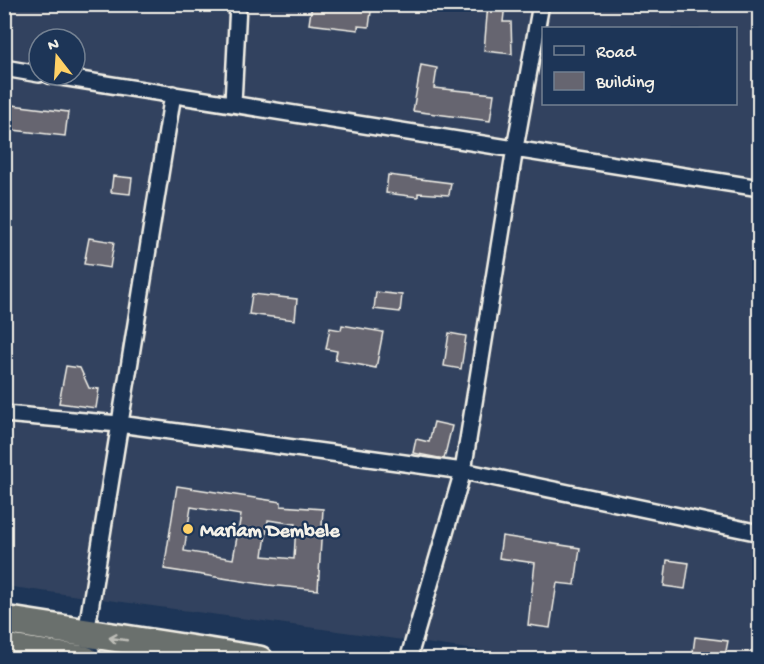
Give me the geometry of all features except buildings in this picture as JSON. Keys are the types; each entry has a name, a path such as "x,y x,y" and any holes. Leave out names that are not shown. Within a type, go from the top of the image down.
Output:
{"highway":[{"path":"4,620 88,651"},
{"path":"4,648 259,660"}],"street":[{"path":"233,103 238,4"},
{"path":"408,660 463,471 515,148 541,4"},
{"path":"4,68 27,72"},
{"path":"87,81 759,188"},
{"path":"88,651 119,424 173,94"},
{"path":"4,414 119,424 463,471 759,533"}],"shaded area":[{"path":"5,5 759,5 759,659 543,659 5,586"}],"place":[{"name":"Mariam Dembele","path":"188,529"}]}
